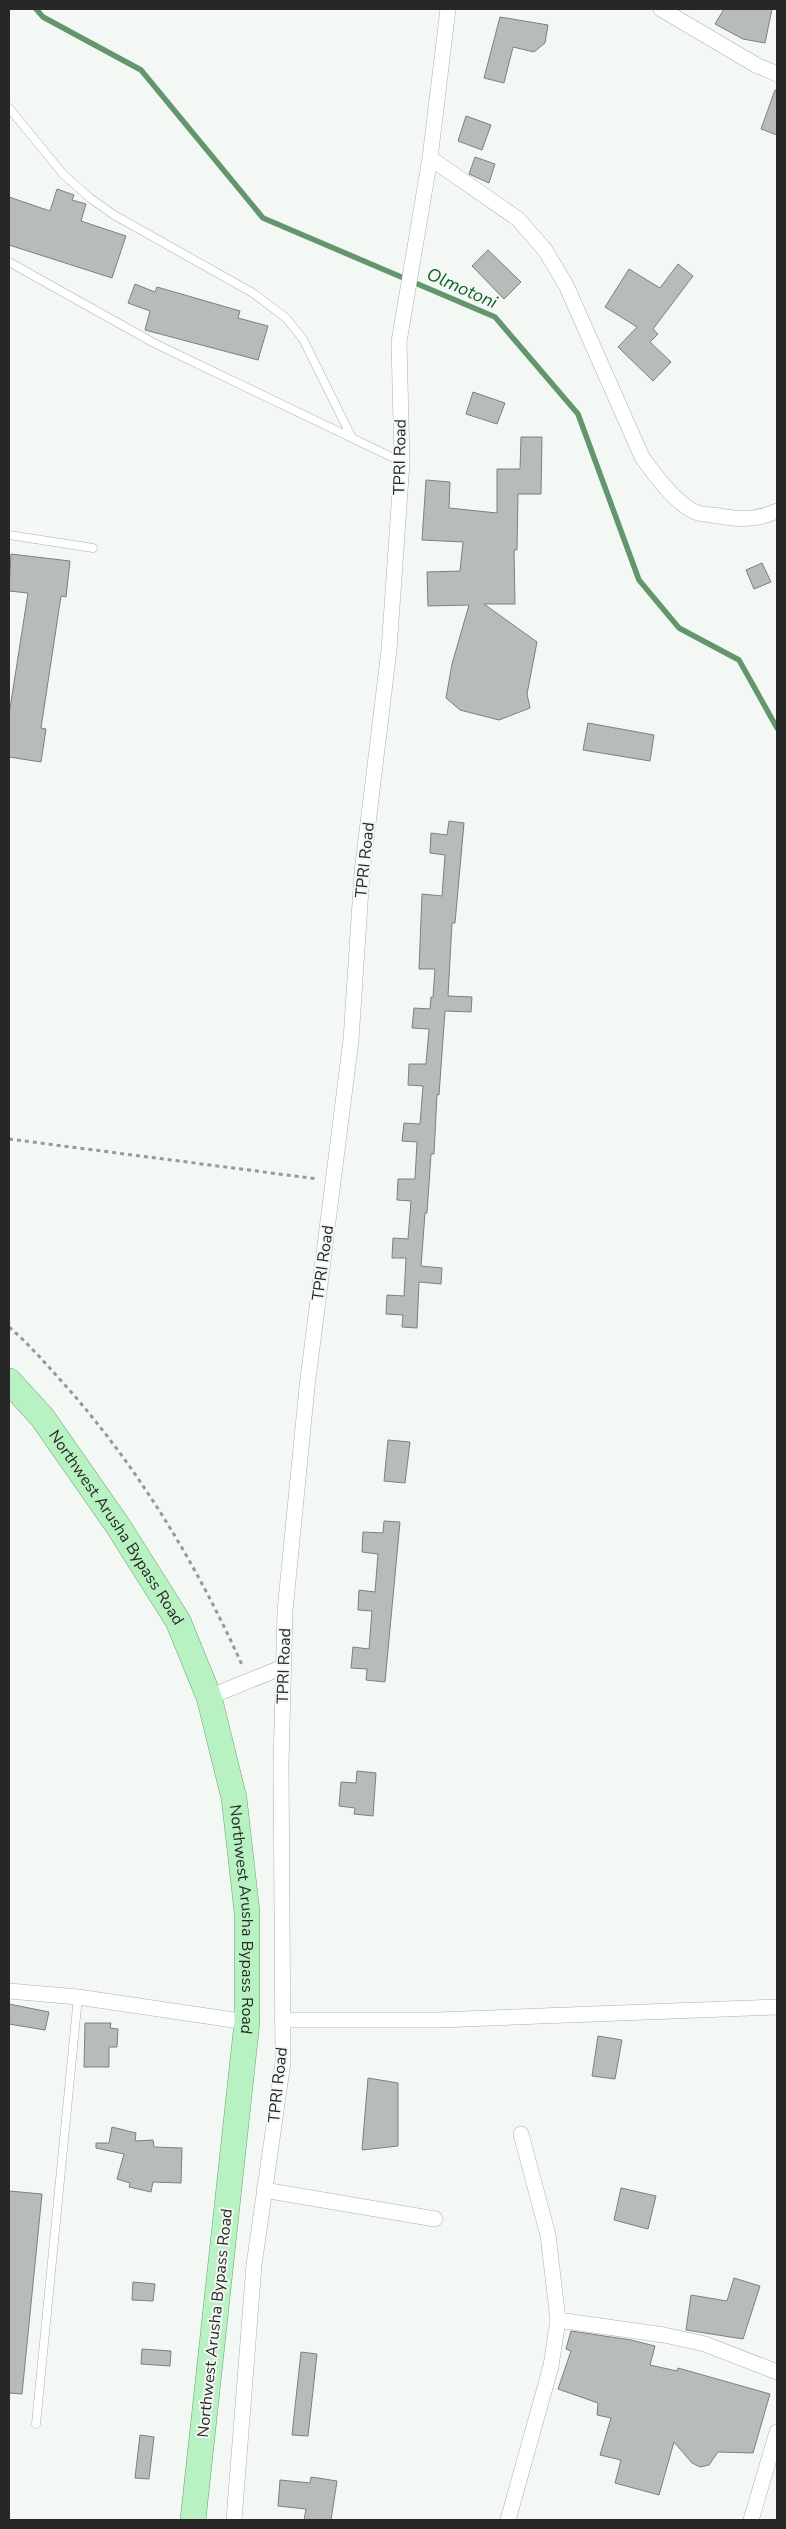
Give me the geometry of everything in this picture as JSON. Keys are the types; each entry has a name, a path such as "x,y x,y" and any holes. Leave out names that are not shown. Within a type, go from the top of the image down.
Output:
{"main road":[{"name":"Northwest Arusha Bypass Road","path":"9,1381 42,1417 123,1534 178,1621 209,1697 234,1798 247,1912 247,2022 193,2520"}],"street":[{"name":"TPRI Road","path":"234,2520 254,2265 283,2062 280,1764 285,1611 307,1387 351,1040 362,873 389,650 402,462 399,342 430,158 448,9"},
{"path":"661,9 756,65 777,74"},
{"path":"430,158 518,219 545,250 566,285 642,456 657,478 686,505 697,512 756,519 777,511"},
{"path":"209,1697 248,1679 283,1667"},
{"path":"9,1991 78,1997 247,2022"},
{"path":"282,2020 438,2020 699,2008 777,2007"},
{"path":"508,2520 551,2366 558,2320 548,2235 521,2134"},
{"path":"264,2190 435,2219"},
{"path":"558,2320 664,2335 705,2344 777,2372"},
{"path":"750,2520 777,2432"}],"lane":[{"path":"9,108 63,174 90,198 114,215 253,293 286,318 303,339 350,436"},
{"path":"9,262 154,343 402,462"},
{"path":"9,535 93,548"},
{"path":"36,2424 78,1997"}],"path":[{"path":"9,1139 334,1181"},
{"path":"9,1327 27,1342 90,1413 161,1511 217,1609 248,1679"}],"building":[{"path":"724,9 772,9 765,43 743,39 715,24"},
{"path":"500,17 548,25 545,43 534,52 513,47 504,83 484,78"},
{"path":"775,90 777,90 777,135 761,129"},
{"path":"466,116 491,125 482,150 458,141"},
{"path":"475,157 495,164 489,183 469,174"},
{"path":"57,189 74,195 72,200 86,204 81,221 126,236 112,278 9,245 9,197 50,211"},
{"path":"488,250 521,282 504,299 472,266"},
{"path":"678,264 693,276 653,329 658,334 650,342 671,362 653,381 618,347 637,327 605,307 629,269 660,288"},
{"path":"135,284 155,292 157,287 240,311 238,318 268,326 258,360 145,330 150,311 128,303"},
{"path":"473,392 505,403 497,424 466,414"},
{"path":"521,437 542,437 541,494 518,494 517,550 514,550 515,604 484,604 537,642 527,694 530,708 499,720 460,710 446,698 452,664 469,605 428,606 427,572 460,571 463,542 422,540 426,480 450,482 449,508 497,513 497,469 520,469"},
{"path":"11,554 70,561 66,597 61,596 41,728 46,729 41,762 9,757 9,715 28,593 9,591"},
{"path":"762,563 771,582 754,589 746,570"},
{"path":"588,723 654,735 650,761 583,750"},
{"path":"449,821 464,823 455,923 452,923 448,996 472,997 471,1012 445,1011 439,1095 437,1094 434,1154 431,1154 421,1266 442,1268 441,1284 419,1282 417,1328 402,1327 403,1315 386,1314 387,1295 404,1296 406,1258 392,1258 393,1238 408,1239 411,1201 397,1200 398,1179 415,1179 417,1142 402,1141 404,1123 420,1124 423,1086 408,1085 409,1064 426,1064 429,1029 412,1028 414,1008 430,1009 431,997 433,997 435,969 419,969 422,894 442,896 445,855 430,853 431,833 447,835"},
{"path":"388,1440 410,1442 405,1483 384,1481"},
{"path":"384,1521 400,1522 385,1682 366,1680 367,1669 351,1668 353,1647 369,1649 372,1611 358,1610 359,1590 375,1592 378,1554 362,1552 363,1532 383,1533"},
{"path":"357,1771 376,1773 373,1816 354,1814 355,1808 339,1806 341,1782 356,1783"},
{"path":"9,2004 49,2012 45,2030 9,2024"},
{"path":"85,2023 111,2023 110,2028 118,2029 117,2047 109,2047 109,2067 84,2067"},
{"path":"598,2036 622,2040 615,2079 592,2076"},
{"path":"368,2078 398,2083 398,2146 362,2150"},
{"path":"112,2127 136,2133 135,2141 153,2140 154,2147 182,2148 181,2183 153,2182 151,2192 129,2187 130,2183 117,2179 124,2154 96,2148 96,2143 109,2143"},
{"path":"621,2188 656,2196 648,2229 614,2220"},
{"path":"9,2191 42,2194 22,2394 9,2393"},
{"path":"734,2278 760,2286 743,2339 686,2330 691,2295 727,2301"},
{"path":"133,2282 155,2284 153,2301 132,2300"},
{"path":"571,2331 631,2340 655,2346 650,2365 677,2371 678,2368 770,2394 753,2453 718,2452 709,2465 700,2467 692,2463 674,2442 659,2495 615,2483 621,2460 600,2455 611,2418 597,2415 598,2403 558,2389 571,2351 566,2349"},
{"path":"142,2349 171,2351 170,2366 141,2364"},
{"path":"301,2352 317,2354 308,2436 292,2435"},
{"path":"140,2435 154,2437 149,2479 135,2478"},
{"path":"311,2477 337,2481 331,2520 304,2520 306,2509 278,2506 280,2480 310,2483"}],"waterway":[{"name":"Olmotoni","path":"36,9 43,17 141,70 263,218 495,317 578,414 639,580 679,628 739,660 777,728"}]}
